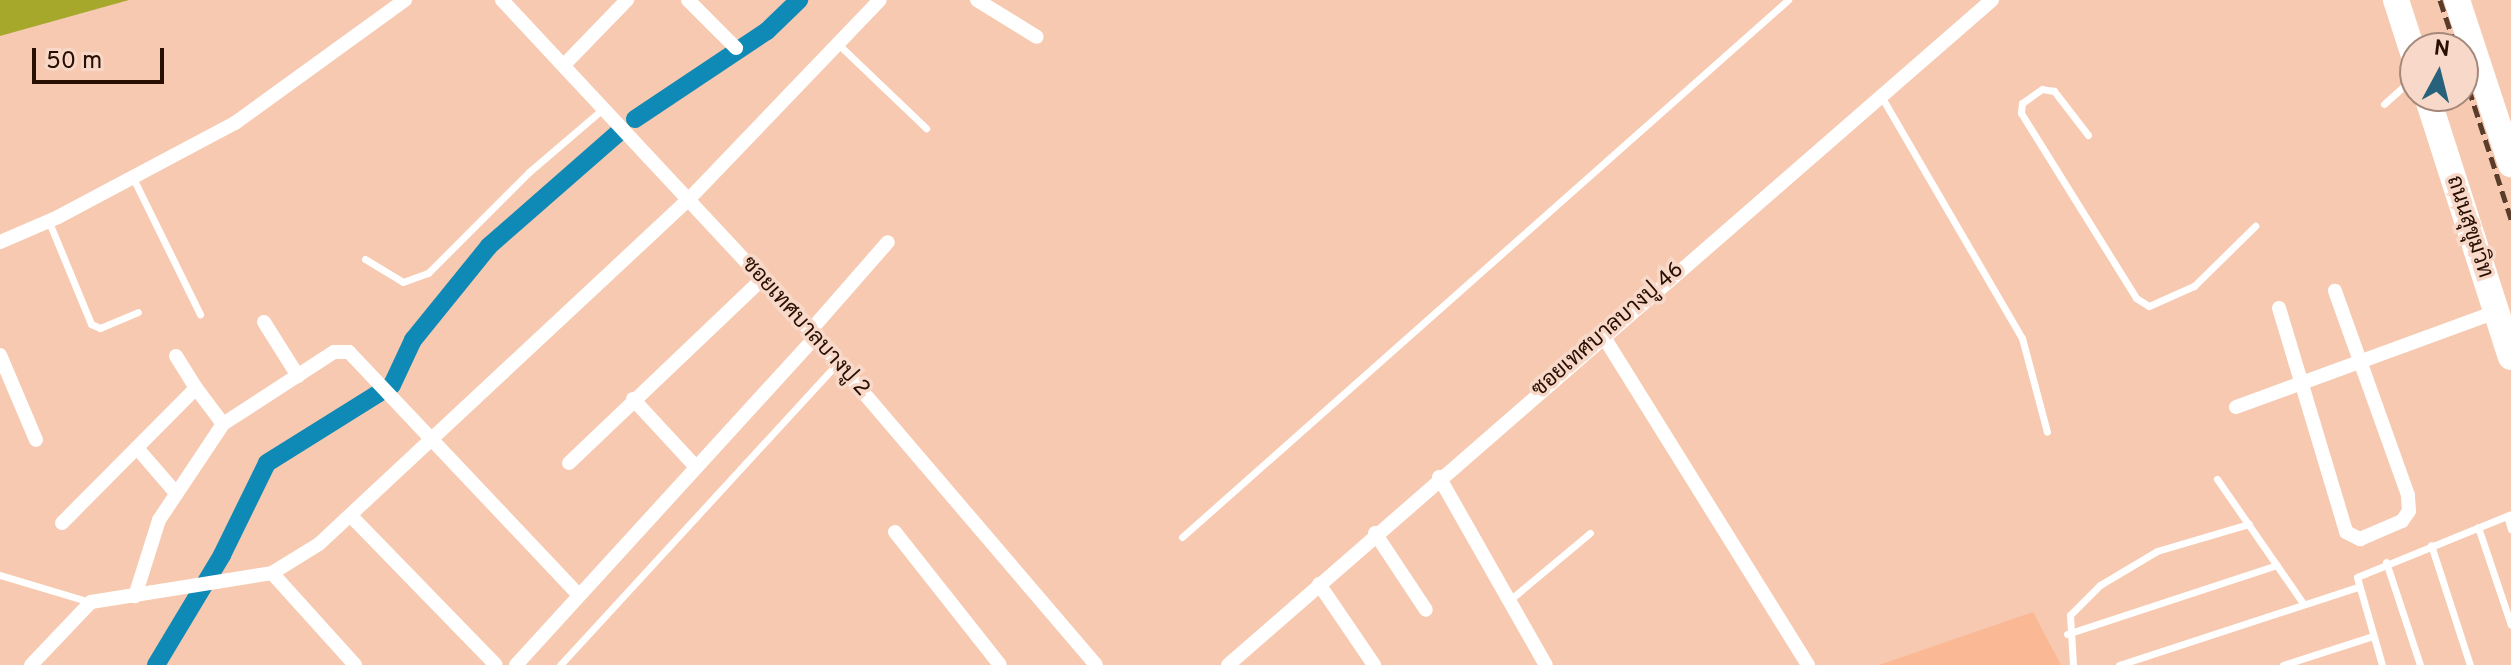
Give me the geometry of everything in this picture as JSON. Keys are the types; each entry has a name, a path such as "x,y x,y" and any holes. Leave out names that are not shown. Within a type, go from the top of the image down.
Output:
{"highway":[{"path":"2396,0 2406,32"},
{"path":"2457,0 2502,109 2511,164"},
{"name":"ถนนสุขุมวิท","path":"2432,112 2511,357"}],"street":[{"path":"0,242 133,178 235,123 405,0"},
{"path":"564,65 627,0"},
{"path":"688,0 736,48"},
{"path":"31,665 91,602 272,573 352,517 429,440 690,198 880,0"},
{"path":"977,0 1037,37"},
{"name":"ซอยเทศบาลบางปู 46","path":"1228,665 1602,334 1992,0"},
{"name":"ซอยเทศบาลบางปู 2","path":"506,2 813,334 1096,665"},
{"path":"516,665 813,334 888,242"},
{"path":"569,463 762,279"},
{"path":"2279,308 2304,382 2346,532 2360,539 2402,521 2409,511 2335,291"},
{"path":"2236,407 2496,312"},
{"path":"264,322 298,376"},
{"path":"1602,334 1808,665"},
{"path":"135,596 159,520 223,424 334,352 349,352 382,384 429,440 578,594"},
{"path":"0,355 36,440"},
{"path":"176,356 223,424"},
{"path":"62,523 196,388"},
{"path":"633,399 696,467"},
{"path":"137,448 176,493"},
{"path":"1439,477 1546,665"},
{"path":"352,517 496,665"},
{"path":"895,532 1000,665"},
{"path":"1375,533 1426,610"},
{"path":"272,573 355,665"},
{"path":"1319,584 1374,665"}],"lane":[{"path":"1182,537 1788,0"},
{"path":"838,43 926,128"},
{"path":"2088,135 2054,91 2042,89 2022,103 2021,113 2136,298 2149,306 2194,286 2255,226"},
{"path":"2384,104 2399,90"},
{"path":"1881,96 2022,338 2047,432"},
{"path":"365,259 403,282 428,273 529,172 604,107"},
{"path":"133,178 200,314"},
{"path":"48,221 91,324 100,328 138,312"},
{"path":"560,665 838,363"},
{"path":"2217,479 2303,603"},
{"path":"2382,665 2357,587 2357,577 2386,562 2509,515 2511,529"},
{"path":"2073,665 2067,634 2070,615 2085,597 2139,559 2249,524"},
{"path":"2478,527 2511,625"},
{"path":"1511,599 1590,533"},
{"path":"2431,545 2470,665"},
{"path":"2386,562 2420,665"},
{"path":"2067,634 2277,565"},
{"path":"0,575 91,602"},
{"path":"2119,665 2357,587"},
{"path":"2283,665 2373,636"}],"shaded area":[{"path":"0,0 129,0 0,36"},
{"path":"2033,612 2061,665 1879,665"}],"waterway":[{"path":"635,119 767,31 799,0"},
{"path":"156,665 222,555 267,463 392,385 413,340 489,246 618,133"}],"railway":[{"path":"2440,0 2451,32"},
{"path":"2476,112 2511,219"}]}
